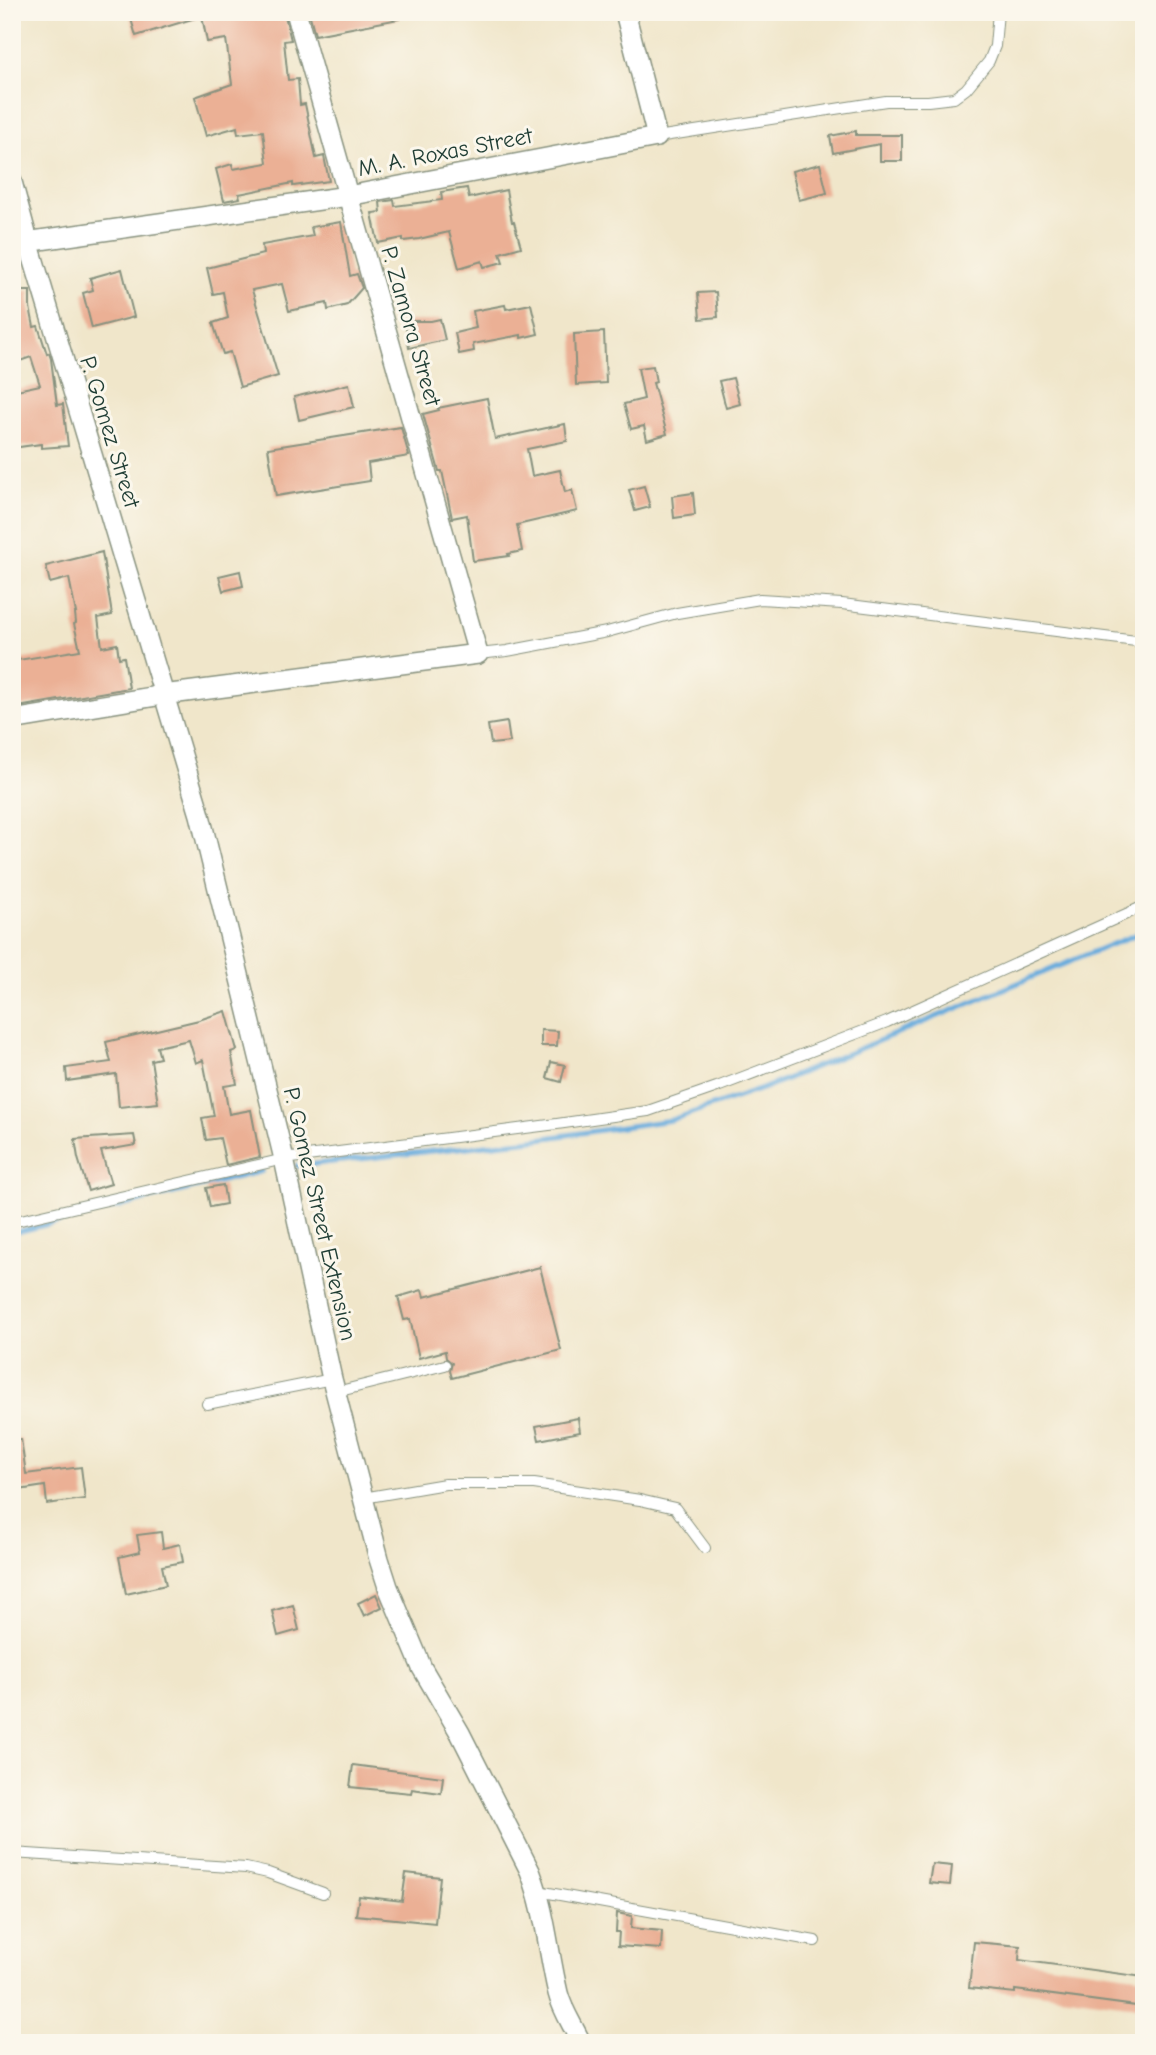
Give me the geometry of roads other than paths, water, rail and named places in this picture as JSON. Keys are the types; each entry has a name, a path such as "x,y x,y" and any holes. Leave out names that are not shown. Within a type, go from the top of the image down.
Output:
{"street":[{"name":"P. Zamora Street","path":"296,12 478,654"},
{"path":"625,12 657,137"},
{"name":"M. A. Roxas Street","path":"20,242 348,196 657,137"},
{"name":"P. Gomez Street","path":"12,182 20,242 163,695"},
{"path":"12,720 163,695 478,654"},
{"name":"P. Gomez Street Extension","path":"163,695 200,815 284,1159 334,1386 388,1587 422,1668 460,1732 514,1835 538,1891 559,1996 581,2043"}],"lane":[{"name":"M. A. Roxas Street","path":"657,137 886,101 954,98 966,89 989,61 995,46 998,12"},
{"path":"478,654 594,635 677,613 760,598 842,604 1144,642"},
{"path":"12,1222 284,1159 648,1111 887,1022 1144,906"},
{"path":"207,1404 334,1386 445,1365"},
{"path":"363,1498 445,1484 534,1484 675,1508 705,1548"},
{"path":"12,1853 246,1868 323,1893"},
{"path":"538,1891 815,1941"}],"waterway":[{"path":"297,1166 532,1140 671,1120 762,1089 1144,931"},
{"path":"12,1233 262,1171"}]}
